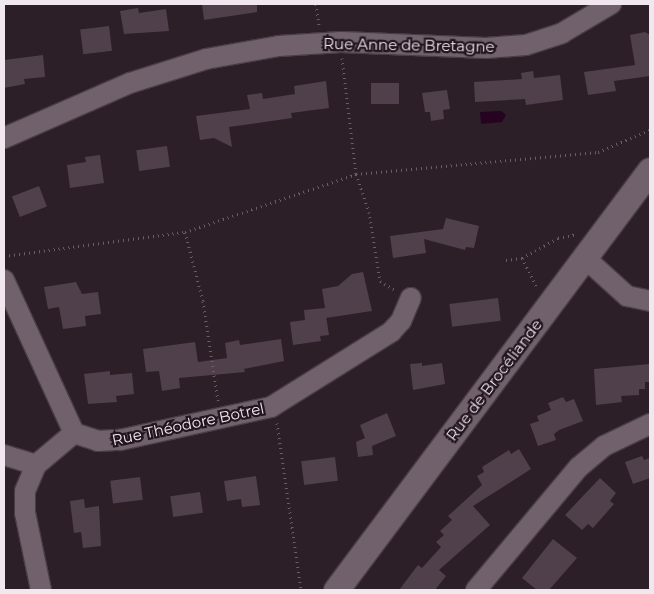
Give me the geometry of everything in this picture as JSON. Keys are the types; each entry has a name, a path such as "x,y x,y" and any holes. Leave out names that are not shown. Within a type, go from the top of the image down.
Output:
{"street":[{"name":"Rue Anne de Bretagne","path":"4,138 162,72 260,48 341,42 486,48 526,45 562,33 611,4"},
{"name":"Rue de Brocéliande","path":"336,590 650,170"},
{"path":"585,258 627,296 650,301"},
{"path":"4,280 74,433 36,465 25,490 25,513 41,590"},
{"name":"Rue Théodore Botrel","path":"74,433 107,441 221,419 271,407 391,332 401,322 411,298"},
{"path":"476,590 579,467 604,446 650,424"},
{"path":"4,455 36,465"}],"path":[{"path":"341,42 356,174 369,212 380,281 411,298"},
{"path":"4,256 185,232 356,174 598,152 650,130"},
{"path":"506,260 522,258 558,238 605,231"},
{"path":"185,232 203,301 221,419"},
{"path":"522,258 541,296"},
{"path":"271,407 281,435 301,590"}],"shaded area":[{"path":"501,111 506,115 502,122 481,124 480,112"}],"building":[{"path":"202,4 257,4 257,12 204,20"},
{"path":"138,8 139,13 166,9 169,31 124,34 120,11"},
{"path":"109,26 112,51 83,54 80,30"},
{"path":"645,32 650,35 650,76 614,81 616,91 588,95 584,72 635,65 630,35"},
{"path":"43,55 45,77 24,79 25,84 4,88 4,60"},
{"path":"533,71 534,78 560,75 563,100 526,105 525,99 475,102 474,82 522,79 521,73"},
{"path":"326,81 329,108 291,113 292,118 229,127 232,147 214,138 200,140 196,116 250,109 247,95 262,93 263,99 295,94 294,86"},
{"path":"371,83 399,83 399,104 371,104"},
{"path":"447,90 450,109 443,110 444,119 431,121 430,112 425,112 422,93"},
{"path":"167,146 170,167 139,171 136,150"},
{"path":"100,155 104,183 70,188 67,165 86,162 85,157"},
{"path":"39,186 47,207 20,217 12,196"},
{"path":"446,218 479,226 474,248 466,247 465,250 424,239 426,253 393,258 390,236 443,229"},
{"path":"363,272 372,311 326,318 329,335 320,336 321,341 293,345 290,322 305,320 304,310 325,308 322,289 338,286 352,274"},
{"path":"76,282 82,294 98,292 101,314 85,316 86,326 63,329 59,307 48,309 44,287"},
{"path":"498,298 501,321 452,327 449,304"},
{"path":"281,339 284,361 244,369 245,372 179,378 180,388 162,391 159,371 146,372 143,349 195,342 198,362 227,358 225,343 239,340 240,345"},
{"path":"422,363 422,366 442,363 445,384 413,390 410,364"},
{"path":"650,364 650,382 645,382 645,389 639,389 639,395 621,396 622,402 596,405 594,369"},
{"path":"110,371 110,375 132,373 134,394 116,396 117,402 88,404 84,374"},
{"path":"563,397 566,402 574,399 583,421 559,430 554,434 556,440 538,446 530,424 539,421 537,416 551,410 548,403"},
{"path":"387,413 396,436 372,446 373,455 358,457 356,442 365,438 360,425"},
{"path":"519,449 531,469 473,506 490,525 439,570 446,576 435,590 399,590 418,565 422,568 441,547 436,542 444,535 440,531 452,520 448,516 482,485 477,476 484,472 482,467 509,450 511,454"},
{"path":"642,456 644,460 650,458 650,478 633,484 625,462"},
{"path":"335,457 338,481 304,485 301,461"},
{"path":"256,476 260,505 242,507 241,499 227,501 224,481"},
{"path":"140,477 143,500 113,503 110,481"},
{"path":"600,478 616,493 610,501 614,504 593,528 588,524 582,530 565,515"},
{"path":"200,492 203,513 173,517 170,496"},
{"path":"84,499 85,508 99,506 101,546 83,548 81,532 74,533 70,501"},
{"path":"553,539 577,558 549,590 537,590 522,578"}]}
